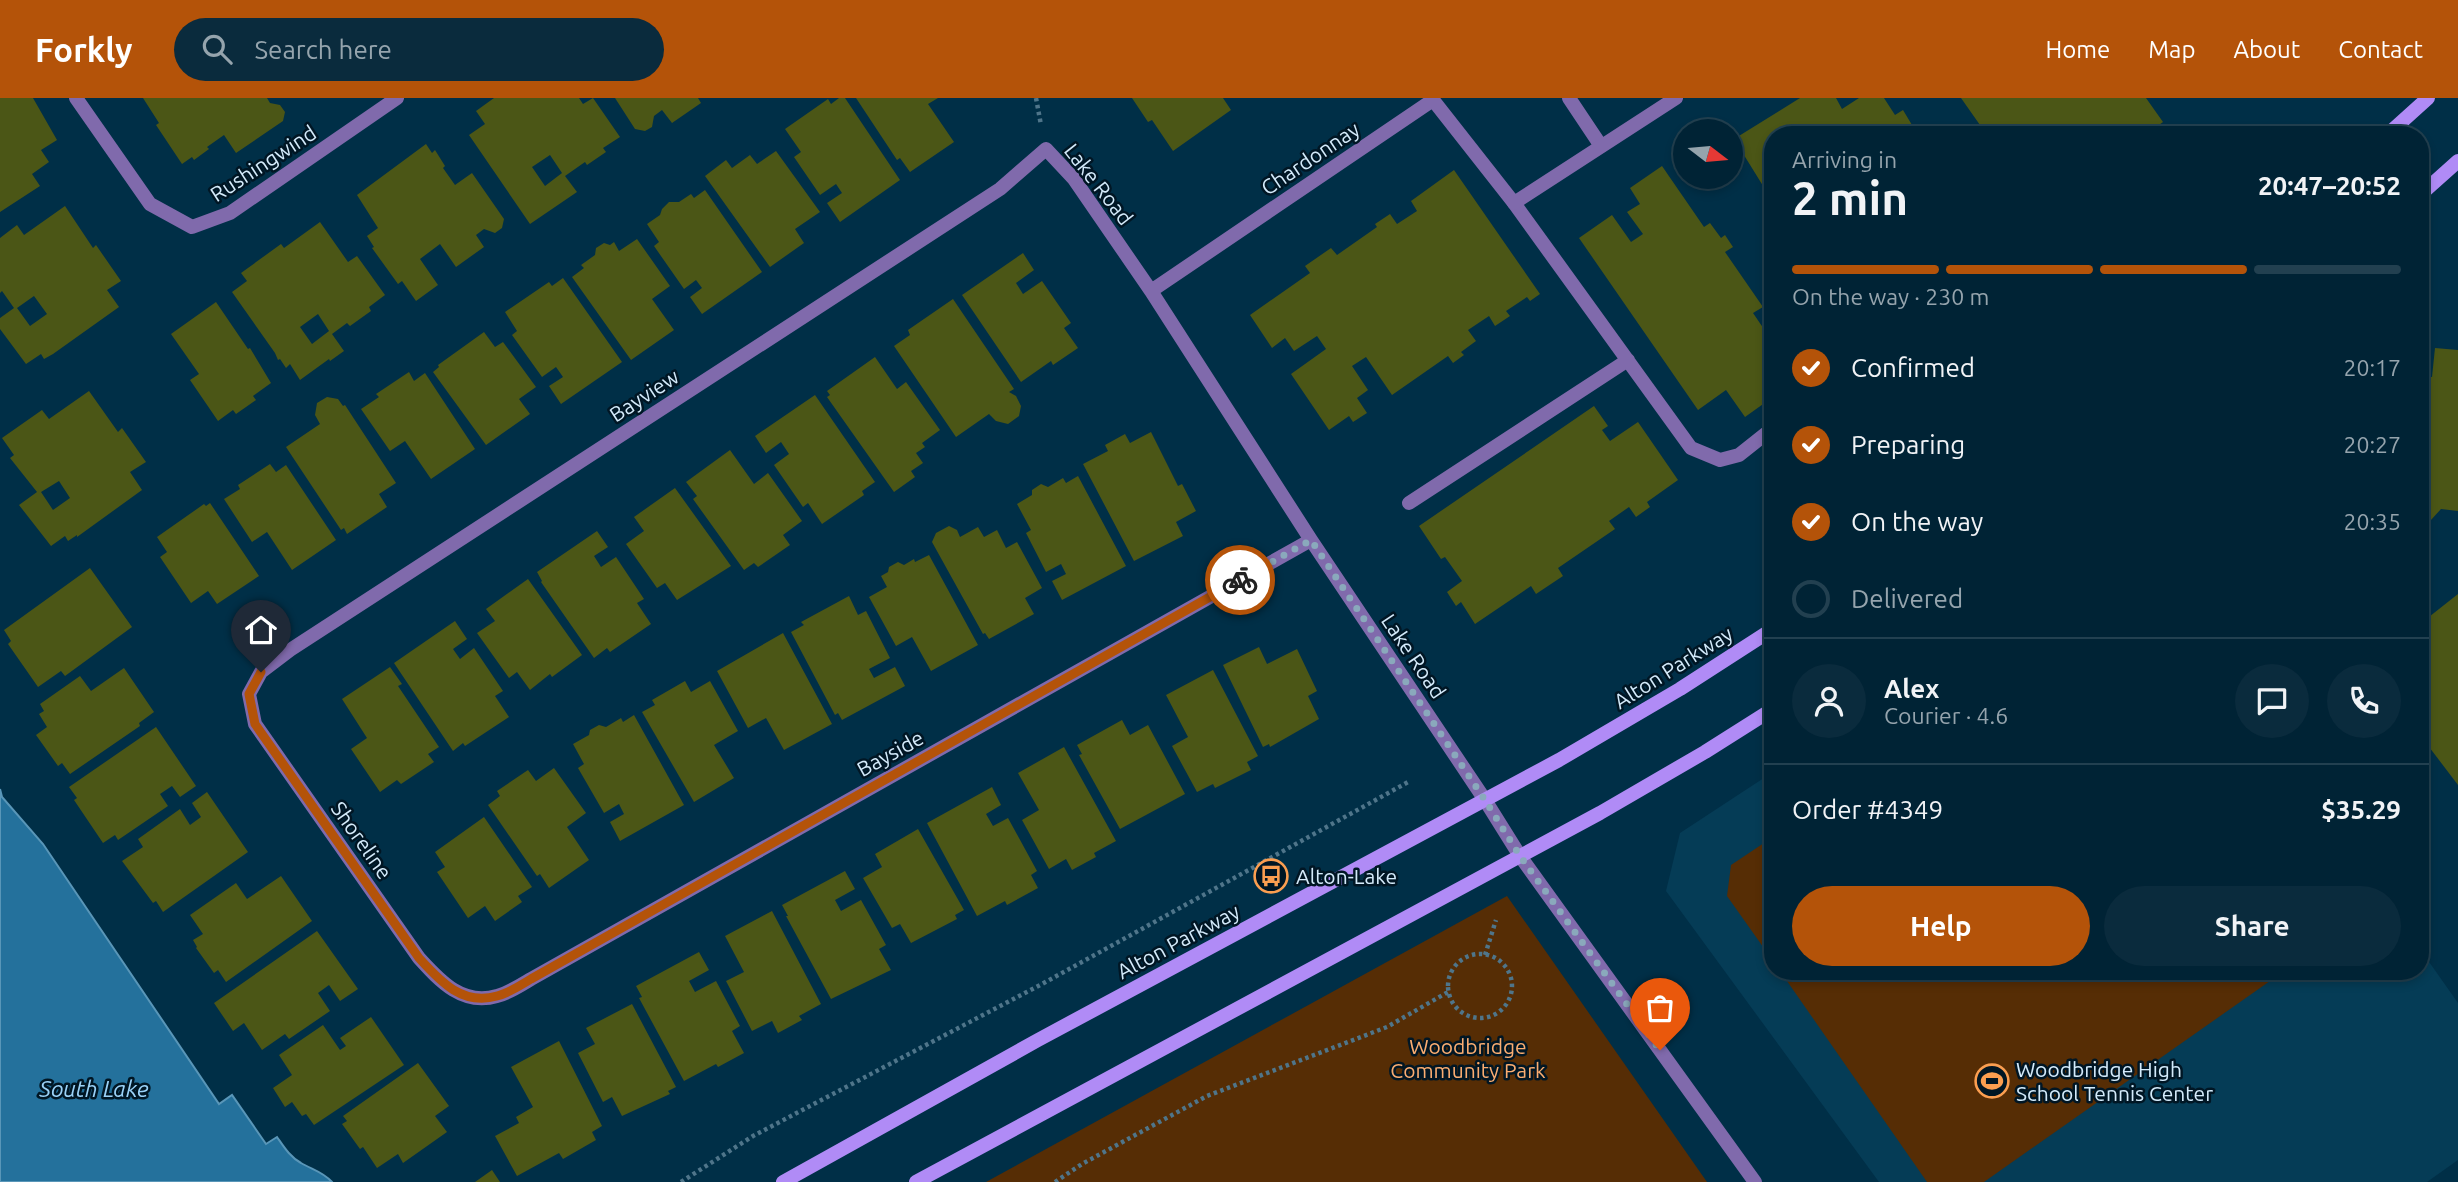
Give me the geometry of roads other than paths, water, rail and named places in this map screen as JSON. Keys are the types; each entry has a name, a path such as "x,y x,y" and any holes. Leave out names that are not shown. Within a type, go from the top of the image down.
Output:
{"main road":[{"path":"2397,126 2428,98"},
{"path":"2429,187 2458,161"},
{"name":"Alton Parkway","path":"783,1182 1026,1047 1559,760 1670,695 1764,634"},
{"path":"916,1182 1520,856 1694,758 1764,715"}],"street":[{"name":"Rushingwind","path":"76,98 150,204 192,227 230,214 397,98"},
{"path":"1569,98 1601,146"},
{"path":"1514,203 1676,98"},
{"name":"Chardonnay","path":"1151,291 1432,99 1514,203 1691,448 1720,460 1739,454 1764,435"},
{"name":"Lake Road","path":"1046,149 1074,179 1151,291 1311,540 1520,856 1755,1182"},
{"name":"Bayview","path":"261,672 290,650 1000,189 1046,149"},
{"path":"1409,503 1628,360"},
{"name":"Bayside","path":"487,998 499,996 531,979 1311,540"},
{"name":"Shoreline","path":"261,672 249,694 255,724 419,958 453,991 469,997 487,998"}],"water":[{"name":"South Lake","path":"0,789 2,797 43,844 219,1104 232,1095 266,1144 277,1137 294,1158 332,1182 0,1182"}],"place":[{"name":"Alton-Lake","path":"1271,876"},
{"name":"Woodbridge High School Tennis Center","path":"1992,1081"}],"park label":[{"name":"Woodbridge Community Park","path":"1468,1058"}]}
